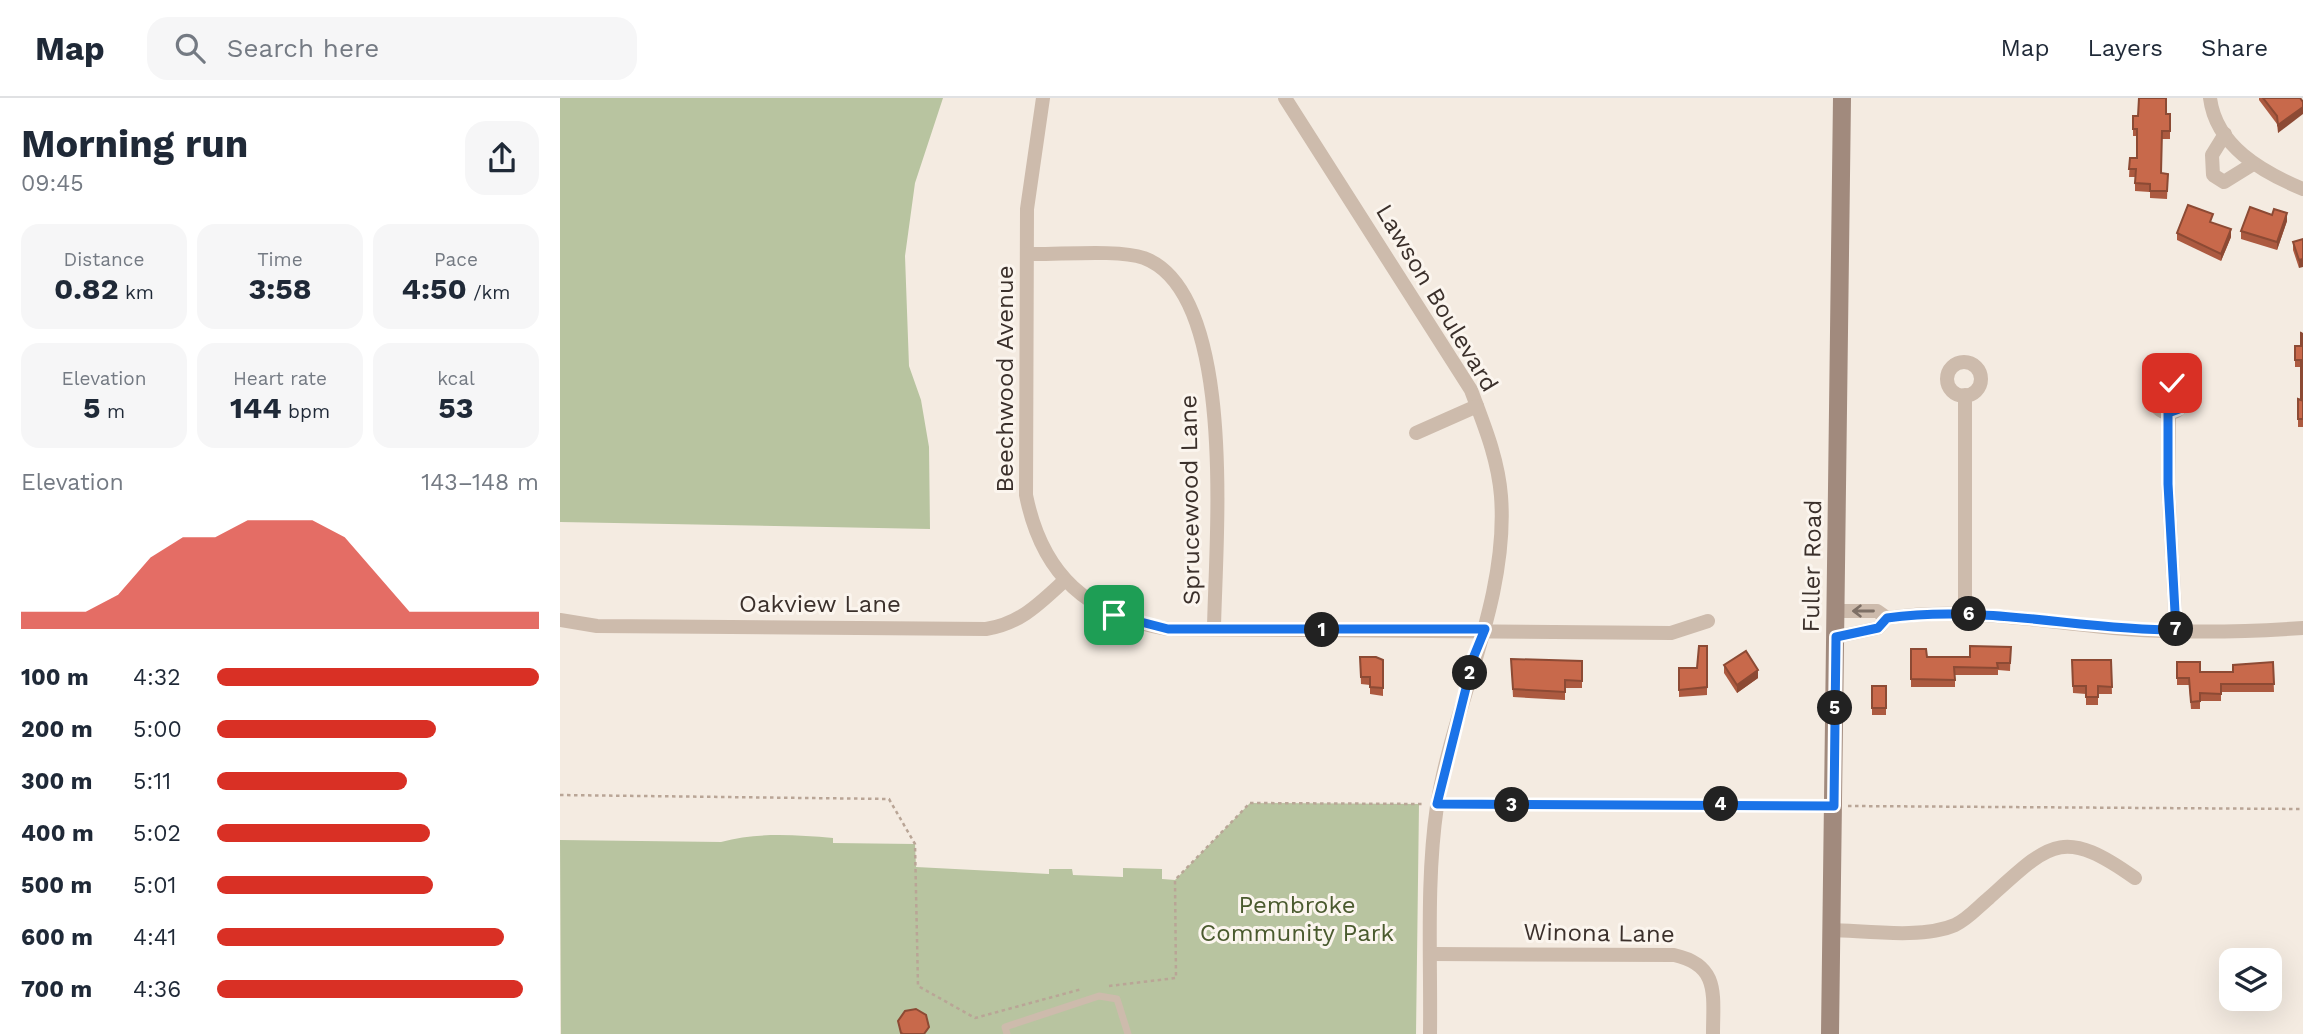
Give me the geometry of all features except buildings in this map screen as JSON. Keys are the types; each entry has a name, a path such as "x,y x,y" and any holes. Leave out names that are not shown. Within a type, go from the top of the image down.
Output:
{"street":[{"name":"Beechwood Avenue","path":"1043,98 1029,186 1026,495 1032,523 1046,555 1064,580 1083,597 1114,615 1168,629 1485,629 1671,633 1708,621"},
{"name":"Lawson Boulevard","path":"1285,98 1471,390 1491,439 1497,467 1502,517 1500,552 1485,629 1474,656 1437,804 1432,862 1430,1034"},
{"name":"Fuller Road","path":"1830,1034 1842,98"},
{"path":"2210,98 2218,124 2253,164 2303,189"},
{"path":"2225,134 2212,155 2213,176 2224,182 2253,164"},
{"name":"Sprucewood Lane","path":"1027,254 1132,255 1154,264 1166,273 1184,298 1208,363 1215,407 1214,629"},
{"path":"1965,395 1965,614"},
{"path":"1416,433 1477,406"},
{"path":"2168,413 2168,484 2176,630"},
{"name":"Oakview Lane","path":"560,621 597,625 986,629 1004,626 1029,614 1064,580"},
{"path":"1836,611 1877,611 1887,618 2008,615 2126,629 2303,628"},
{"path":"1836,637 1878,628 1887,618"},
{"path":"1832,930 1921,931 1954,926 2032,859 2062,847 2078,847 2101,854 2135,878"},
{"name":"Winona Lane","path":"1432,954 1674,955 1689,958 1699,963 1709,974 1713,1029"}],"lane":[{"path":"1007,1034 1005,1027 1099,996 1117,999 1128,1034"}],"path":[{"path":"560,794 889,799 915,844 918,986 975,1018 1093,988"},
{"path":"1107,986 1176,978 1175,880 1250,803 2303,809"}],"green space":[{"path":"560,98 943,98 915,183 905,256 909,366 921,400 929,447 930,529 560,522"},
{"name":"Pembroke Community Park","path":"1250,803 1419,804 1416,1034 561,1034 560,840 721,842 777,835 805,836 833,838 833,843 915,844 916,867 1049,874 1049,869 1072,869 1073,875 1123,877 1123,868 1162,869 1162,879 1175,880"}],"route":[{"path":"1114,615 1148,626 1168,629 1485,629 1474,656 1437,804 1834,806 1836,637 1878,628 1887,618 1921,614 2008,615 2126,629 2176,630 2168,484 2168,413 2179,409 2184,394 2172,383"}]}
